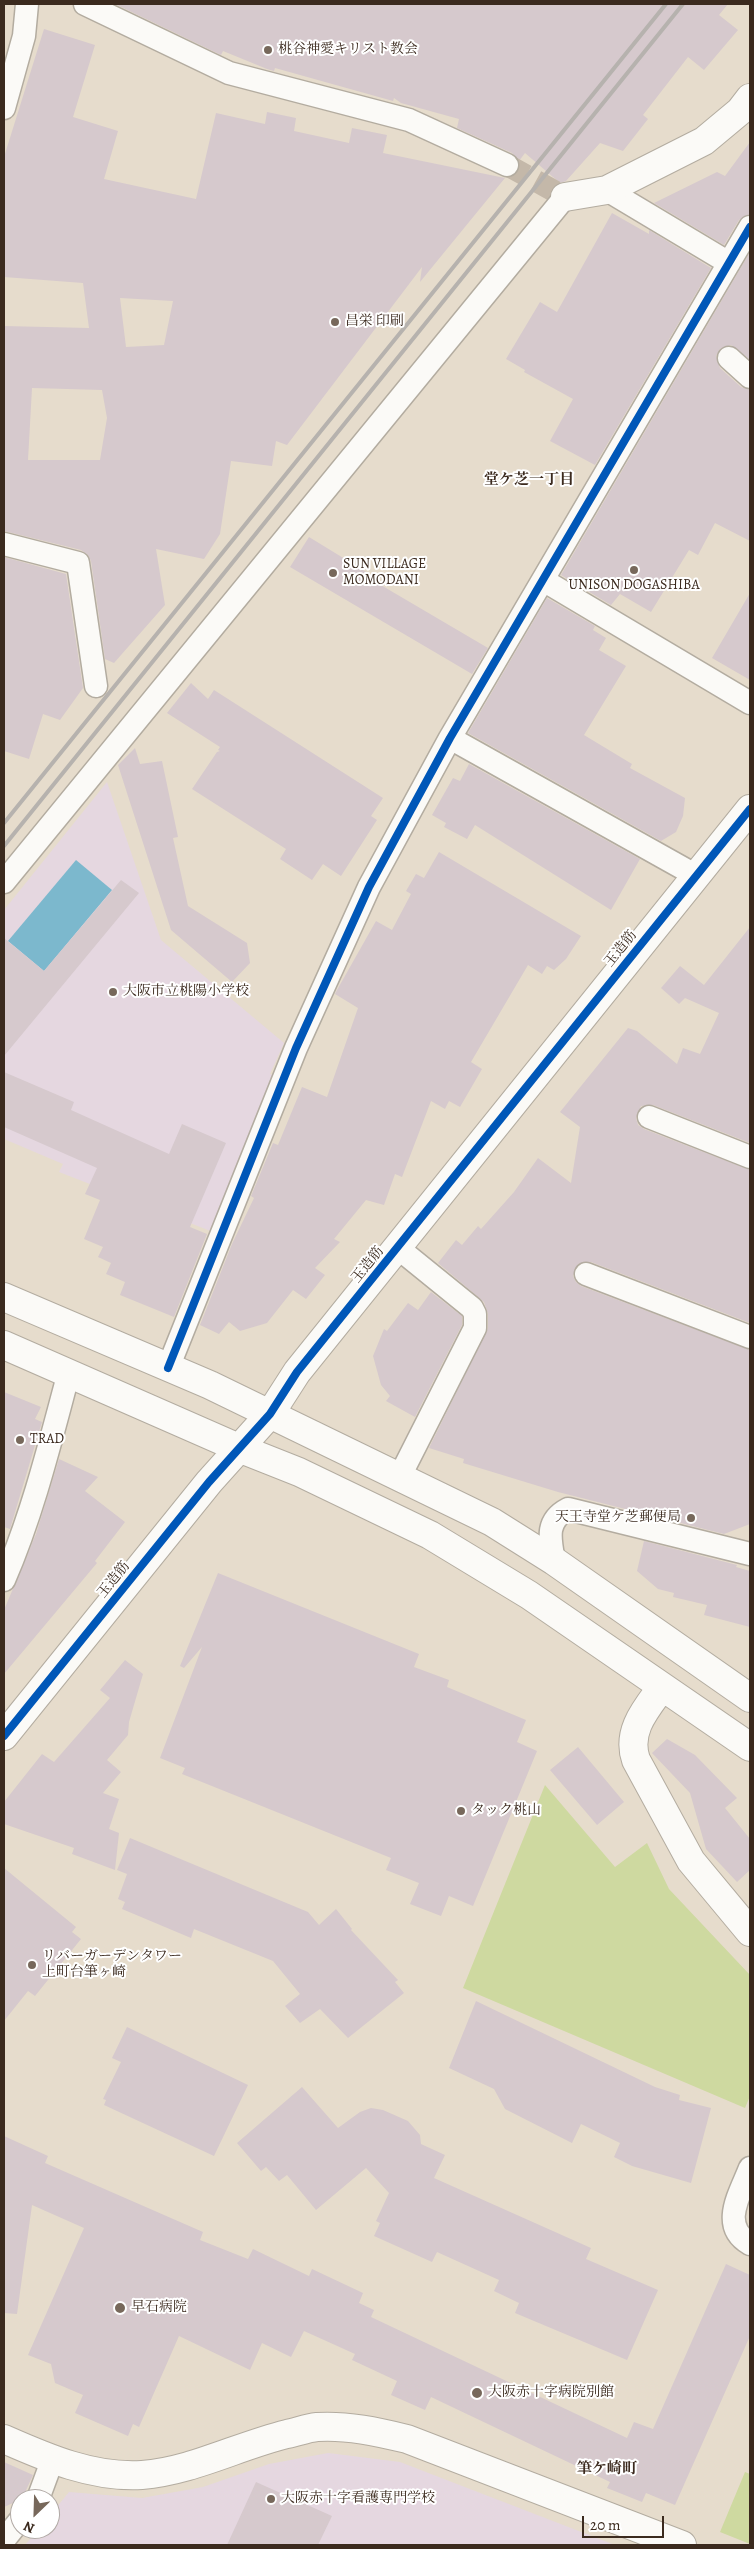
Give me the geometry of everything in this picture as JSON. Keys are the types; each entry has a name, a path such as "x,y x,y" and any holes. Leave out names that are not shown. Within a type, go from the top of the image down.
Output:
{"street":[{"path":"4,108 24,36 27,4"},
{"path":"85,4 229,73 410,120 506,165"},
{"path":"4,882 565,197 607,190 704,141 740,111 750,98"},
{"path":"607,190 729,264"},
{"path":"168,1368 300,1039 369,887 450,738 750,227"},
{"path":"729,358 750,376"},
{"path":"4,544 78,563 96,686"},
{"path":"543,580 750,703"},
{"path":"450,738 695,876"},
{"name":"玉造筋","path":"4,1736 209,1482 241,1449 270,1414 297,1372 750,809"},
{"path":"649,1117 750,1157"},
{"path":"398,1248 472,1308 475,1328 400,1476"},
{"path":"586,1274 750,1336"},
{"path":"4,1297 270,1414 492,1522 554,1561 750,1698"},
{"path":"4,1345 241,1449 299,1472 430,1535 528,1595 750,1748"},
{"path":"4,1580 39,1486 69,1372"},
{"path":"554,1561 550,1537 553,1524 558,1514 568,1509 749,1553"},
{"path":"662,1686 639,1721 634,1733 632,1749 636,1760 691,1861 750,1932"},
{"path":"750,2168 735,2205 732,2223 740,2238 750,2244"},
{"path":"4,2439 52,2461 94,2472 142,2475 201,2463 264,2440 316,2427 364,2430 407,2439 682,2545"},
{"path":"42,2489 52,2461"}],"shaded area":[{"name":"大阪市立桃陽小学校","path":"107,782 161,940 284,1043 270,1074 278,1077 213,1232 59,1172 63,1164 4,1139 4,910"},
{"path":"328,2453 400,2462 615,2545 25,2545 30,2539 60,2539 60,2503 69,2492 142,2498 203,2487 269,2464"}],"green space":[{"path":"545,1785 615,1867 647,1843 669,1889 750,1975 750,2096 745,2108 463,1988"},
{"path":"745,2472 750,2474 750,2544 720,2532"}],"water":[{"path":"76,860 112,890 44,971 8,941"}],"building":[{"path":"115,4 728,4 719,15 738,30 704,70 688,57 643,115 648,119 623,151 600,143 566,181 560,183 525,153 519,161 512,153 457,128 459,119 401,103 394,98 393,101 275,68 274,71 267,69 223,51 221,55"},
{"path":"44,29 95,45 73,117 118,131 104,179 196,199 216,113 265,124 267,112 296,118 294,131 349,143 352,128 387,135 383,153 505,178 420,282 422,267 287,445 276,441 272,466 231,461 220,534 204,559 156,549 165,605 114,663 105,659 91,561 88,555 81,550 4,531 4,326 89,328 83,283 4,277 4,157","holes":["120,298 173,301 164,345 126,347","32,388 102,390 107,418 100,460 28,460"]},
{"path":"750,142 750,214 739,220 724,245 654,203 717,172 725,176"},
{"path":"612,213 649,234 649,230 711,268 595,465 550,441 573,399 524,372 525,370 506,359 540,302 557,312"},
{"path":"750,252 750,360 731,345 720,349 716,356 720,368 741,387 750,390 750,541 715,523 698,555 689,550 651,612 620,594 611,605 561,575"},
{"path":"309,537 376,578 374,581 488,648 472,674 290,567"},
{"path":"4,557 66,574 83,688 60,720 43,714 29,759 4,751"},
{"path":"750,593 750,680 712,658"},
{"path":"547,598 595,626 593,630 606,638 599,650 626,666 584,735 632,764 630,768 685,798 683,816 676,832 661,841 468,733"},
{"path":"191,683 208,699 214,690 383,798 371,816 377,820 341,876 323,864 312,880 280,859 286,849 192,789 217,752 220,751 218,750 220,747 167,713"},
{"path":"135,748 140,764 162,761 178,837 173,838 188,906 247,943 250,963 232,982 171,930 118,765"},
{"path":"469,764 640,859 611,910 475,825 467,839 444,827 446,823 432,815 453,778 460,781"},
{"path":"439,852 581,936 566,959 554,970 547,966 542,974 528,965 471,1062 482,1069 460,1107 449,1101 445,1109 431,1101 402,1177 395,1174 384,1205 366,1200 334,1239 340,1242 315,1268 325,1275 306,1299 293,1290 267,1323 240,1331 229,1322 219,1334 200,1325 232,1244 254,1198 251,1196 273,1143 278,1145 302,1087 327,1097 358,1008 335,994 337,990 376,921 392,930 411,894 406,891 416,874 424,878"},
{"path":"121,880 139,893 4,1056 4,938 44,971"},
{"path":"750,927 750,1143 653,1105 641,1106 636,1118 638,1125 644,1129 750,1170 750,1323 591,1262 578,1264 573,1276 581,1286 750,1350 750,1524 724,1534 558,1492 463,1463 464,1459 429,1448 488,1328 488,1314 484,1302 438,1263 456,1240 462,1245 478,1226 481,1229 514,1192 538,1158 571,1183 580,1127 560,1112 628,1028 637,1031 677,1064 683,1048 700,1054 719,1013 685,998 679,1004 661,988 680,966 704,985"},
{"path":"4,1072 74,1102 71,1110 169,1154 182,1124 226,1143 190,1227 207,1234 174,1317 120,1295 125,1282 106,1274 111,1263 98,1257 103,1247 84,1239 100,1200 85,1194 97,1168 4,1127"},
{"path":"431,1292 462,1316 462,1325 415,1417 386,1401 390,1396 381,1385 373,1356 384,1329 387,1331 408,1303 418,1310"},
{"name":"TRAD","path":"4,1392 41,1407 35,1419 42,1422 10,1529 4,1527"},
{"path":"59,1459 98,1477 85,1491 125,1522 95,1561 97,1563 4,1674 4,1610 36,1534"},
{"path":"644,1541 737,1565 736,1567 750,1571 750,1627 704,1615 707,1605 673,1597 674,1593 658,1589 637,1571"},
{"path":"218,1573 419,1654 414,1667 449,1680 447,1687 526,1720 517,1742 537,1751 473,1906 449,1896 441,1916 410,1904 419,1883 386,1870 391,1858 182,1774 185,1768 160,1758 202,1647 184,1668 180,1666"},
{"path":"125,1660 143,1674 129,1722 128,1735 107,1760 121,1772 103,1793 119,1799 109,1829 119,1833 115,1870 72,1854 74,1848 4,1824 4,1802 42,1754 54,1762 110,1698 100,1690"},
{"path":"667,1739 695,1755 737,1798 725,1808 750,1839 750,1870 737,1882 706,1849 690,1793 652,1753"},
{"path":"578,1747 624,1802 597,1825 550,1770"},
{"path":"130,1838 308,1912 319,1925 336,1909 351,1930 398,1980 395,1982 404,1993 348,2038 320,2009 300,2023 285,2006 300,1994 273,1961 194,1929 191,1938 122,1909 125,1902 118,1899 127,1874 117,1870"},
{"name":"リバーガーデンタワー 上町台筆ヶ崎","path":"4,1868 76,1927 72,1932 81,1939 35,1996 28,1991 4,2021"},
{"path":"476,2001 655,2087 680,2095 679,2100 711,2108 691,2183 632,2166 614,2157 620,2143 581,2124 572,2143 505,2109 494,2089 449,2068"},
{"path":"127,2027 248,2085 214,2156 104,2105 106,2100 103,2099 121,2062 112,2058"},
{"path":"302,2087 338,2128 360,2112 371,2108 383,2110 408,2121 420,2135 421,2144 445,2155 434,2178 591,2248 586,2259 658,2290 627,2360 515,2313 519,2303 494,2291 499,2280 437,2252 432,2262 374,2236 380,2223 376,2221 389,2193 366,2168 316,2210 287,2175 279,2181 266,2167 261,2171 237,2143"},
{"path":"4,2136 48,2156 45,2163 203,2232 200,2240 248,2259 253,2249 309,2276 312,2269 363,2293 359,2303 374,2310 371,2317 627,2438 634,2422 653,2429 726,2264 750,2275 750,2336 675,2505 646,2493 642,2502 607,2488 610,2482 431,2397 425,2410 391,2395 397,2381 352,2360 355,2354 304,2331 291,2357 262,2343 250,2370 179,2336 139,2427 133,2424 128,2436 75,2413 83,2395 55,2383 51,2364 28,2355 84,2228 32,2205 17,2314 4,2313"},
{"path":"4,2462 33,2475 27,2489 10,2489 10,2504 4,2507"},
{"name":"大阪赤十字看護専門学校","path":"256,2482 332,2516 318,2545 227,2545"}],"tunnel":[{"path":"507,165 565,197"}],"railway":[{"path":"4,823 666,4"},
{"path":"4,846 683,4"}],"cycle path":[{"path":"168,1368 296,1048 369,887 450,738 750,227"},
{"path":"4,1736 209,1482 270,1414 297,1372 750,809"}],"place":[{"name":"桃谷神愛キリスト教会","path":"268,50"},
{"name":"昌栄 印刷","path":"335,322"},
{"name":"UNISON DOGASHIBA","path":"634,570"},
{"name":"SUN VILLAGE MOMODANI","path":"333,573"},
{"name":"大阪市立桃陽小学校","path":"113,992"},
{"name":"TRAD","path":"20,1440"},
{"name":"天王寺堂ケ芝郵便局","path":"691,1518"},
{"name":"タック桃山","path":"461,1811"},
{"name":"リバーガーデンタワー 上町台筆ヶ崎","path":"32,1965"},
{"name":"早石病院","path":"120,2308"},
{"name":"大阪赤十字病院別館","path":"477,2393"},
{"name":"大阪赤十字看護専門学校","path":"271,2499"}],"district":[{"name":"堂ケ芝一丁目","path":"529,480"},
{"name":"筆ケ崎町","path":"607,2469"}]}
